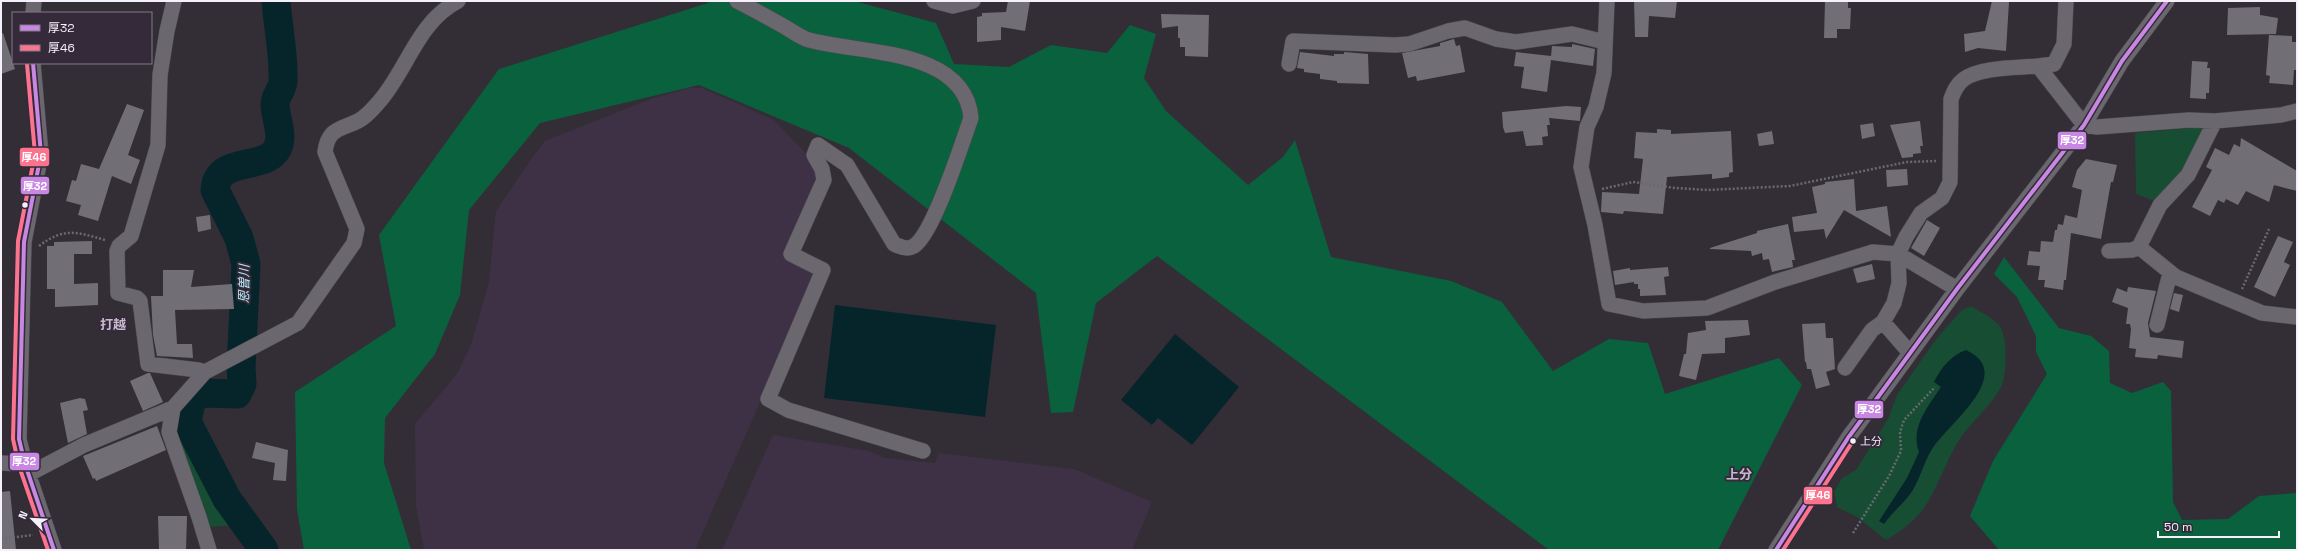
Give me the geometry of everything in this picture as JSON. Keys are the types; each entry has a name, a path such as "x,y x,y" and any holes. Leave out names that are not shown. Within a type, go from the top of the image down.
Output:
{"street":[{"path":"33,12 34,1"},
{"path":"174,1 167,30 160,75 158,145 131,236 119,246 117,251 118,292 137,298 140,301 148,364 205,372"},
{"path":"1,463 27,469 173,408 205,372 298,323 354,243 357,229 325,152 326,141 336,129 358,121 367,115 384,97 429,24 440,13 458,1"},
{"path":"737,1 808,40 927,64 945,73 966,93 970,104 971,118 937,209 926,231 914,246 904,249 894,244 847,164 818,145 814,155 822,168 824,180 791,254 823,270 768,399 788,410 923,451"},
{"path":"934,1 953,6 973,1"},
{"path":"1607,1 1604,74 1596,108 1587,127 1581,167 1609,304 1643,311 1707,308 1775,282 1873,252 1898,254 1957,289"},
{"path":"1845,368 1872,330 1883,322 1894,303 1899,283 1898,254 1906,237 1921,213 1942,198 1950,182 1951,100 1955,88 1964,79 1978,72 2054,64 2064,44 2066,1"},
{"path":"1776,550 1848,438 1957,289 2084,125 2122,61 2167,1"},
{"path":"1289,64 1293,41 1395,45 1409,44 1448,31 1465,28 1496,39 1516,42 1572,34 1605,42"},
{"path":"33,64 41,154 24,250 19,439 27,469 54,550"},
{"path":"2038,66 2084,125 2097,127 2189,120 2215,121 2282,116 2296,110"},
{"path":"2110,251 2132,250 2139,247 2160,205 2188,175 2215,121"},
{"path":"2139,247 2170,273 2262,313 2297,317"},
{"path":"2157,325 2170,273"},
{"path":"1883,322 1910,353"},
{"path":"173,408 169,432 209,550"}],"path":[{"path":"1587,193 1633,182 1675,188 1707,190 1790,186 1907,162 1951,160"},
{"path":"2236,302 2269,229"},
{"path":"24,250 36,248 52,236 67,232 79,233 119,246"},
{"path":"1853,533 1889,476 1901,451 1900,432 1904,420 1935,387"},
{"path":"1,539 49,532"}],"shaded area":[{"path":"689,88 702,88 774,120 815,163 818,176 783,255 784,258 815,271 816,275 695,550 424,550 416,506 415,424 457,374 471,345 489,282 496,211 545,141 651,99"},
{"path":"773,435 869,451 885,458 935,463 938,453 1074,469 1152,502 1132,550 722,550"}],"green space":[{"path":"708,1 854,1 936,23 954,64 1009,67 1051,45 1107,53 1130,25 1156,34 1144,78 1166,111 1248,185 1283,157 1295,140 1331,257 1451,281 1502,302 1553,371 1609,339 1648,343 1665,394 1779,358 1802,385 1718,550 1549,550 1157,256 1096,303 1073,412 1051,413 1036,293 849,148 699,85 540,123 469,210 460,295 435,354 385,418 384,463 411,550 304,550 297,509 295,392 396,326 379,235 499,69 708,3"},
{"path":"2201,127 2205,134 2184,172 2155,201 2136,194 2135,133"},
{"path":"2004,257 2059,328 2091,336 2109,351 2110,383 2132,393 2163,382 2171,391 2173,502 2182,520 2228,519 2259,496 2297,493 2297,550 1999,550 1970,516 1993,461 2047,374 2036,352 2036,336 2017,297 1994,274"},
{"path":"1971,306 1993,320 2002,330 2006,356 2001,387 1991,402 1961,437 1936,487 1923,509 1914,520 1886,540 1857,517 1837,507 1834,492 1842,478 1856,470 1888,419 1897,395 1937,338 1962,310"},
{"path":"178,409 183,426 217,491 216,497 239,525 209,527 172,433"}],"water":[{"path":"835,305 996,325 985,417 824,398"},
{"path":"1175,334 1239,387 1192,445 1158,418 1152,425 1121,400"},
{"path":"1966,350 1980,360 1984,371 1982,384 1975,398 1965,411 1934,446 1911,493 1884,524 1879,521 1907,478 1919,452 1917,434 1919,426 1926,410 1941,387 1934,382 1951,359"}],"building":[{"path":"1008,1 1030,1 1025,31 1001,27 1001,40 977,42 977,17 982,16 982,13 1006,12"},
{"path":"1634,1 1677,1 1675,18 1649,16 1648,37 1635,37"},
{"path":"1825,1 1848,1 1848,8 1851,8 1850,29 1837,29 1837,38 1824,38"},
{"path":"1992,1 2009,2 2006,51 1978,48 1965,52 1964,34 1985,31"},
{"path":"2260,7 2260,15 2278,18 2276,34 2227,35 2228,8"},
{"path":"1161,14 1209,15 1208,57 1185,56 1185,47 1180,47 1178,26 1162,28"},
{"path":"3,33 12,64 15,69 1,74 1,34"},
{"path":"2269,35 2292,36 2292,42 2297,42 2297,70 2294,70 2293,85 2269,83 2270,76 2266,75"},
{"path":"1454,39 1456,46 1460,45 1465,72 1417,81 1416,76 1408,78 1402,53 1440,46 1440,43"},
{"path":"1572,44 1595,49 1593,66 1551,60 1547,92 1521,88 1524,67 1514,66 1516,52 1551,56 1552,46 1572,47"},
{"path":"1300,52 1334,56 1334,54 1344,54 1344,52 1368,54 1369,84 1337,83 1337,81 1320,79 1320,74 1304,72 1304,69 1297,68"},
{"path":"2192,61 2208,62 2207,68 2210,68 2209,93 2206,93 2206,99 2190,98"},
{"path":"127,104 144,110 128,155 140,160 131,184 112,176 98,221 78,215 81,205 66,201 72,180 76,181 81,164 99,169"},
{"path":"1566,106 1581,107 1580,121 1549,118 1550,125 1547,125 1548,136 1542,137 1543,145 1526,146 1523,131 1505,133 1502,112"},
{"path":"1920,121 1923,146 1920,146 1921,153 1913,154 1913,157 1902,158 1890,125"},
{"path":"1873,123 1875,136 1862,139 1860,125"},
{"path":"1657,129 1671,130 1671,134 1731,131 1733,172 1729,173 1729,177 1712,179 1712,174 1667,177 1663,214 1624,211 1623,214 1601,212 1602,192 1639,194 1643,159 1634,158 1636,132 1657,133"},
{"path":"1772,131 1774,144 1759,146 1757,134"},
{"path":"2241,138 2297,171 2297,191 2274,185 2269,202 2246,191 2238,205 2226,199 2224,203 2218,200 2210,216 2192,207 2212,170 2206,167 2215,148 2229,155 2234,144 2240,147"},
{"path":"2086,159 2117,165 2113,182 2111,182 2101,239 2071,233 2066,280 2064,280 2063,290 2044,287 2045,280 2038,280 2040,266 2027,265 2029,251 2040,252 2041,241 2053,242 2055,230 2057,230 2058,224 2063,225 2065,215 2077,218 2082,190 2072,187 2077,170"},
{"path":"1907,169 1908,185 1887,187 1886,170"},
{"path":"1854,179 1856,211 1887,206 1891,237 1844,210 1826,239 1824,229 1794,232 1792,217 1817,213 1812,187 1825,184 1825,182"},
{"path":"210,215 211,229 198,232 196,217"},
{"path":"1927,220 1940,228 1924,256 1911,248"},
{"path":"1788,224 1795,260 1792,260 1793,267 1772,272 1769,259 1763,260 1762,253 1752,256 1751,251 1710,249 1757,233 1757,231"},
{"path":"2278,236 2293,242 2284,262 2290,265 2275,297 2254,287"},
{"path":"92,241 92,254 74,254 74,284 98,283 98,305 55,307 55,289 47,289 47,246 54,246 54,242"},
{"path":"1872,264 1875,279 1857,283 1853,269"},
{"path":"1668,267 1669,276 1664,277 1666,295 1640,296 1638,284 1634,284 1634,282 1615,285 1613,271 1630,268 1630,270"},
{"path":"163,270 194,270 191,287 232,284 234,309 175,310 177,344 192,344 193,358 157,356 153,335 151,296 163,296"},
{"path":"2128,287 2156,291 2148,323 2150,337 2184,341 2182,358 2158,355 2157,359 2135,357 2136,349 2129,348 2131,329 2130,324 2126,324 2128,308 2112,302 2117,288 2127,292"},
{"path":"2174,293 2183,295 2179,312 2170,309"},
{"path":"1748,320 1750,335 1725,338 1725,353 1702,354 1696,380 1679,376 1684,354 1686,354 1688,333 1706,330 1705,321"},
{"path":"1825,323 1826,338 1833,338 1835,369 1826,372 1830,385 1816,389 1811,369 1807,369 1805,362 1802,324"},
{"path":"150,373 163,402 143,411 130,381"},
{"path":"80,398 85,399 88,410 83,411 87,434 68,443 60,403"},
{"path":"157,426 166,450 96,481 95,478 93,479 83,456"},
{"path":"256,442 288,450 286,481 273,480 275,463 252,458"},
{"path":"10,491 16,550 1,550 1,492"},
{"path":"158,516 187,516 186,550 159,550"}],"waterway":[{"name":"恩曽川","path":"264,550 227,499 187,422 191,402 200,393 237,394 242,384 241,368 246,264 239,238 215,190 218,180 223,173 231,168 260,161 268,157 275,152 280,141 275,104 276,98 283,84 283,71 276,1"}],"transit line":[{"name":"厚32","path":"1776,550 1848,438 1957,289 2084,125 2122,61 2167,1"},
{"name":"厚46","path":"27,64 35,154 18,241 13,439 19,466 48,550"},
{"name":"厚32","path":"33,64 41,154 24,242 19,439 25,464 54,550"},
{"name":"厚46","path":"1783,550 1853,441"}],"place":[{"name":"上分","path":"1853,441"}],"district":[{"name":"打越","path":"113,324"},
{"name":"上分","path":"1739,474"}]}
